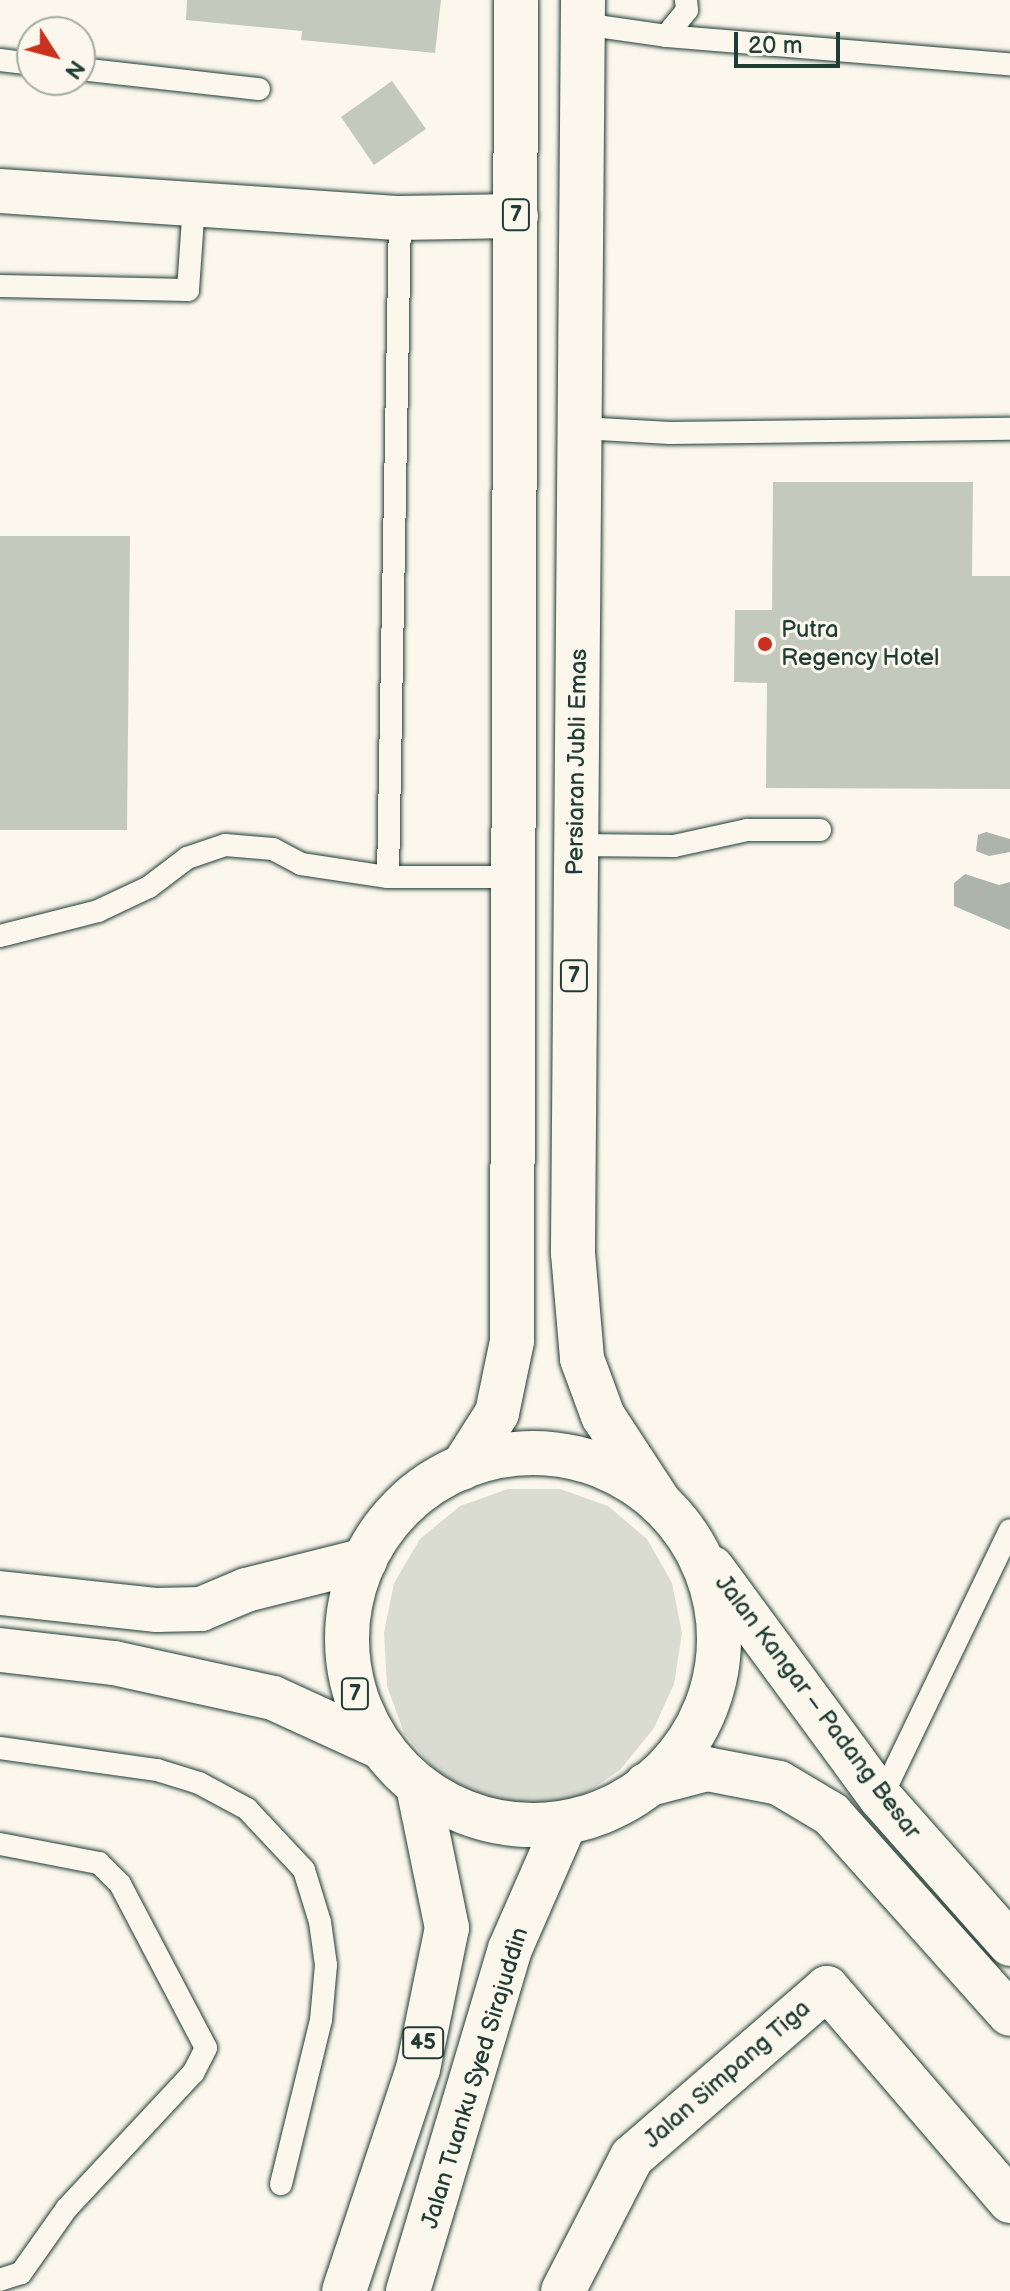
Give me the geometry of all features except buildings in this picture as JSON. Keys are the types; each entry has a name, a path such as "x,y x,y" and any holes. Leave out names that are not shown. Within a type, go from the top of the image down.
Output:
{"main road":[{"name":"7","path":"462,1468 497,1413 512,1341 516,0"},
{"name":"Persiaran Jubli Emas","path":"583,12 577,304 581,428 573,1253 582,1359 603,1416 660,1503"},
{"path":"0,191 400,218 516,216"},
{"path":"515,430 581,428"},
{"name":"7","path":"566,1456 632,1481 660,1503 691,1540 714,1597 719,1632 714,1682 697,1727 668,1767 621,1803 565,1823 526,1826 487,1821 418,1787 380,1747 360,1708 348,1656 348,1623 365,1560 395,1515 415,1496 462,1468 496,1457 566,1456"},
{"name":"Jalan Kangar – Padang Besar","path":"691,1540 881,1798 1010,1944"},
{"path":"0,1593 157,1610 201,1609 246,1590 365,1560"},
{"path":"0,1650 114,1663 273,1698 380,1747"},
{"name":"Jalan Kangar – Padang Besar","path":"646,1785 707,1769 779,1783 831,1814 1010,2014"},
{"name":"45","path":"344,2291 418,2069 447,1928 418,1787"},
{"name":"Jalan Tuanku Syed Sirajuddin","path":"408,2291 510,1949 565,1823"},
{"name":"Jalan Simpang Tiga","path":"563,2291 632,2157 827,1988 1010,2201"}],"lane":[{"path":"666,36 687,10 686,0"},
{"path":"583,12 666,36 1010,64"},
{"path":"96,71 259,89"},
{"path":"0,286 188,290 194,204"},
{"path":"388,877 400,218"},
{"path":"581,428 755,431 1010,429"},
{"path":"576,845 674,846 747,830 820,830"},
{"path":"0,936 98,911 149,887 187,858 225,845 273,849 301,864 388,877 514,877"},
{"path":"881,1798 1010,1530"},
{"path":"0,1748 157,1770 199,1783 247,1809 304,1870 320,1922 326,1965 321,2020 281,2184"},
{"path":"0,1844 99,1863 120,1884 206,2048 193,2073 67,2208 21,2273 0,2280"}],"shaded area":[{"path":"986,832 1010,839 1010,852 989,856 976,851 978,835"},
{"path":"965,874 999,885 1010,882 1010,930 954,906 954,883"},
{"path":"508,1489 560,1489 608,1506 647,1539 672,1583 682,1633 674,1684 654,1728 620,1770 582,1796 537,1806 488,1802 441,1777 404,1733 387,1686 384,1633 394,1583 420,1539 460,1506"}],"place":[{"name":"Putra Regency Hotel","path":"765,644"}]}
